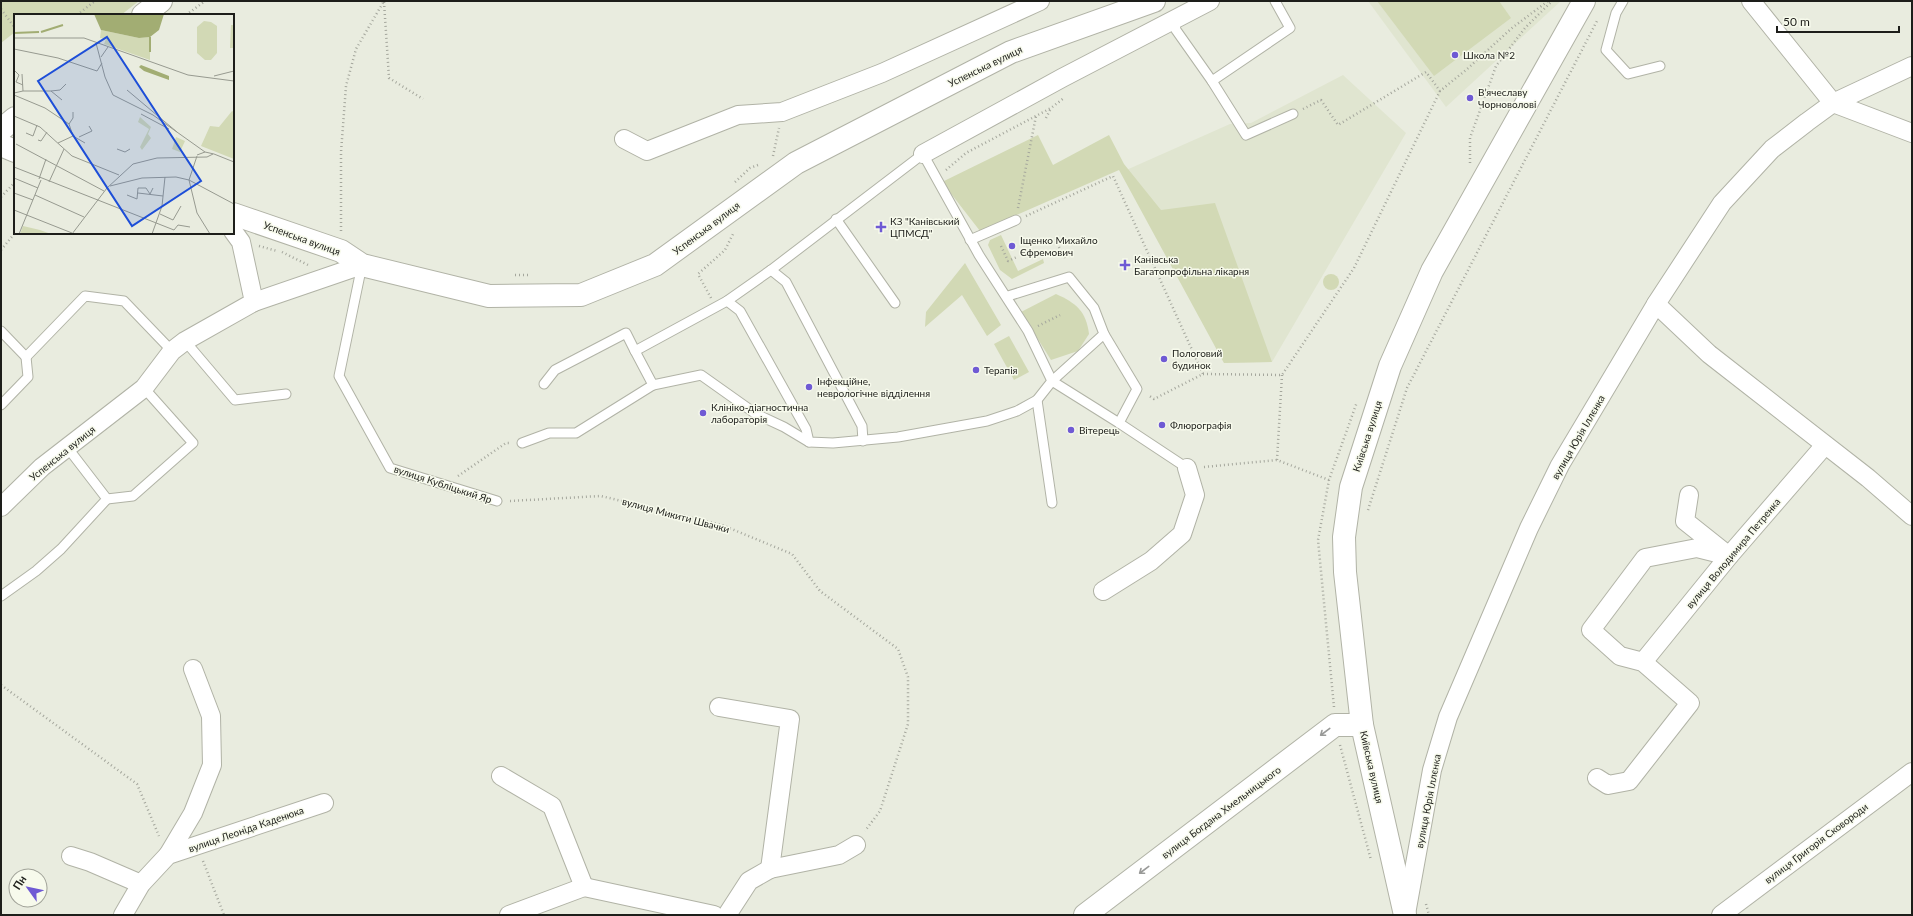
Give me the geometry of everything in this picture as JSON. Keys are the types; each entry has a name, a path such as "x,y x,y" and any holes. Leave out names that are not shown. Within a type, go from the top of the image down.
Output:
{"street":[{"path":"144,14 161,1"},
{"path":"624,139 647,151 738,115 782,112 882,73 1040,1"},
{"name":"Успенська вулиця","path":"234,214 341,251 362,265 490,296 581,295 655,265 703,231 755,191 796,163 1011,52 1154,1"},
{"path":"923,154 1062,78 1210,1"},
{"path":"1752,1 1833,104 1912,134"},
{"name":"Київська вулиця","path":"1406,915 1362,725 1344,572 1344,537 1351,487 1390,366 1432,271 1592,8"},
{"name":"вулиця Юрія Іллєнка","path":"1406,915 1432,770 1448,717 1529,528 1560,464 1656,304 1722,203 1772,149 1833,104 1912,66"},
{"path":"4,130 14,149"},
{"path":"237,237 254,302"},
{"name":"Успенська вулиця","path":"1,507 42,467 144,388 179,346 254,302 362,265"},
{"path":"1656,304 1709,354 1825,445 1912,516"},
{"name":"вулиця Володимира Петренка","path":"1643,662 1729,556 1825,445"},
{"path":"1103,591 1151,561 1182,534 1195,496 1187,468"},
{"path":"1689,494 1685,521 1729,556"},
{"path":"1597,778 1608,785 1629,781 1690,703 1643,662 1620,656 1590,630 1645,558 1697,548 1729,556"},
{"name":"вулиця Леоніда Каденюка","path":"123,915 141,884 168,855 193,813 212,765 211,716 193,669"},
{"path":"719,707 790,719 770,869"},
{"path":"1335,725 1362,725"},
{"name":"вулиця Богдана Хмельницького","path":"1085,915 1335,725"},
{"name":"вулиця Григорія Сковороди","path":"1721,915 1912,772"},
{"path":"501,776 552,806 584,887"},
{"name":"вулиця Леоніда Каденюка","path":"168,855 324,802"},
{"path":"727,915 749,881 770,869 840,855 856,845"},
{"path":"71,856 90,862 141,884"},
{"path":"509,915 584,887 714,915"}],"lane":[{"path":"1212,80 1290,28 1275,1"},
{"path":"1623,1 1616,13 1606,50 1628,74 1660,66"},
{"path":"1174,20 1176,30 1212,80 1246,135 1293,114"},
{"path":"635,351 727,301 771,270 923,154 970,240 1008,296 1028,331 1052,381 1187,468"},
{"path":"836,219 895,303"},
{"path":"970,240 1016,220"},
{"name":"вулиця Кубліцький Яр","path":"362,265 339,376 390,468 497,501"},
{"path":"771,270 786,282 862,426 863,441"},
{"path":"1008,296 1069,277 1094,308 1104,334 1137,389 1119,423"},
{"path":"26,357 85,296 124,301 179,346 235,400 286,394"},
{"path":"727,301 740,311 806,429 809,442"},
{"path":"1,331 26,357 28,377 1,405"},
{"path":"544,384 555,370 626,333 653,385"},
{"path":"522,443 549,433 576,433 653,385 701,375 756,414 784,427 809,442 834,443 898,437 987,421 1017,411 1036,400 1052,381 1104,334"},
{"path":"1,596 36,571 61,549 107,499 133,496 193,443 144,388"},
{"path":"1036,400 1052,503"},
{"path":"68,447 107,499"}],"path":[{"path":"77,14 95,1"},
{"path":"187,14 205,1"},
{"path":"384,1 390,78 424,99"},
{"path":"341,251 340,152 346,86 356,49 384,1"},
{"path":"1277,460 1282,375 1354,268 1440,91 1466,70 1512,28 1548,1"},
{"path":"1470,163 1470,138 1496,66 1525,28 1552,1"},
{"path":"1366,515 1407,388 1592,8"},
{"path":"1,9 14,27"},
{"path":"1293,114 1321,100 1338,125 1426,72 1440,91"},
{"path":"1046,118 1051,108"},
{"path":"773,161 782,112"},
{"path":"1016,220 1036,116"},
{"path":"1467,170 1474,157"},
{"path":"733,184 750,168 761,164"},
{"path":"750,168 755,191"},
{"path":"1016,220 1112,176 1203,374"},
{"path":"1,197 14,183"},
{"path":"716,307 698,274 725,250 737,226"},
{"path":"1,250 14,234"},
{"path":"237,237 281,252 331,276"},
{"path":"1001,246 1008,261 1017,257"},
{"path":"1059,247 1065,258"},
{"path":"514,275 530,275"},
{"path":"1028,331 1060,315"},
{"path":"1137,389 1154,398 1203,374 1282,375"},
{"path":"1358,400 1329,480 1318,540 1335,725 1372,861"},
{"path":"445,485 506,443 522,443"},
{"path":"1187,468 1277,460 1329,480"},
{"name":"вулиця Микити Швачки","path":"497,501 601,496 722,525 792,554 820,591 898,649 908,677 908,724 880,811 856,845"},
{"path":"1,686 137,784 168,855"},
{"path":"196,846 224,915"},
{"path":"1424,900 1429,915"}],"shaded area":[{"name":"Школа №2","path":"1368,1 1561,1 1446,107"},
{"path":"1343,75 1406,133 1272,362 1224,363 1124,171 1230,124 1251,123"}],"green space":[{"path":"1,1 139,1 122,14 14,14 14,33 1,43"},
{"path":"1377,1 1499,1 1511,18 1434,76"},
{"path":"1038,135 1053,165 1109,135 1124,164 1161,210 1215,203 1272,362 1224,363 1119,170 980,231 942,182"},
{"path":"1001,235 1018,271 1043,259 1044,263 1012,279 1000,270 988,245 990,240"},
{"path":"965,263 1001,325 987,336 962,295 925,327 926,312"},
{"path":"1328,274 1334,274 1339,279 1337,288 1334,290 1328,290 1323,285 1323,279"},
{"path":"1056,294 1069,301 1079,309 1088,326 1089,334 1078,351 1051,360 1021,312"},
{"path":"1009,336 1029,372 1014,380 994,344"}],"place":[{"name":"Школа №2","path":"1455,55"},
{"name":"В’ячеславу Чорноволові","path":"1470,98"},
{"name":"КЗ \"Канівський ЦПМСД\"","path":"881,227"},
{"name":"Іщенко Михайло Єфремович","path":"1012,246"},
{"name":"Канівська Багатопрофільна лікарня","path":"1125,265"},
{"name":"Пологовий будинок","path":"1164,359"},
{"name":"Терапія","path":"976,370"},
{"name":"Інфекційне, неврологічне відділення","path":"809,387"},
{"name":"Клініко-діагностична лабораторія","path":"703,413"},
{"name":"Флюрографія","path":"1162,425"},
{"name":"Вітерець","path":"1071,430"}]}
